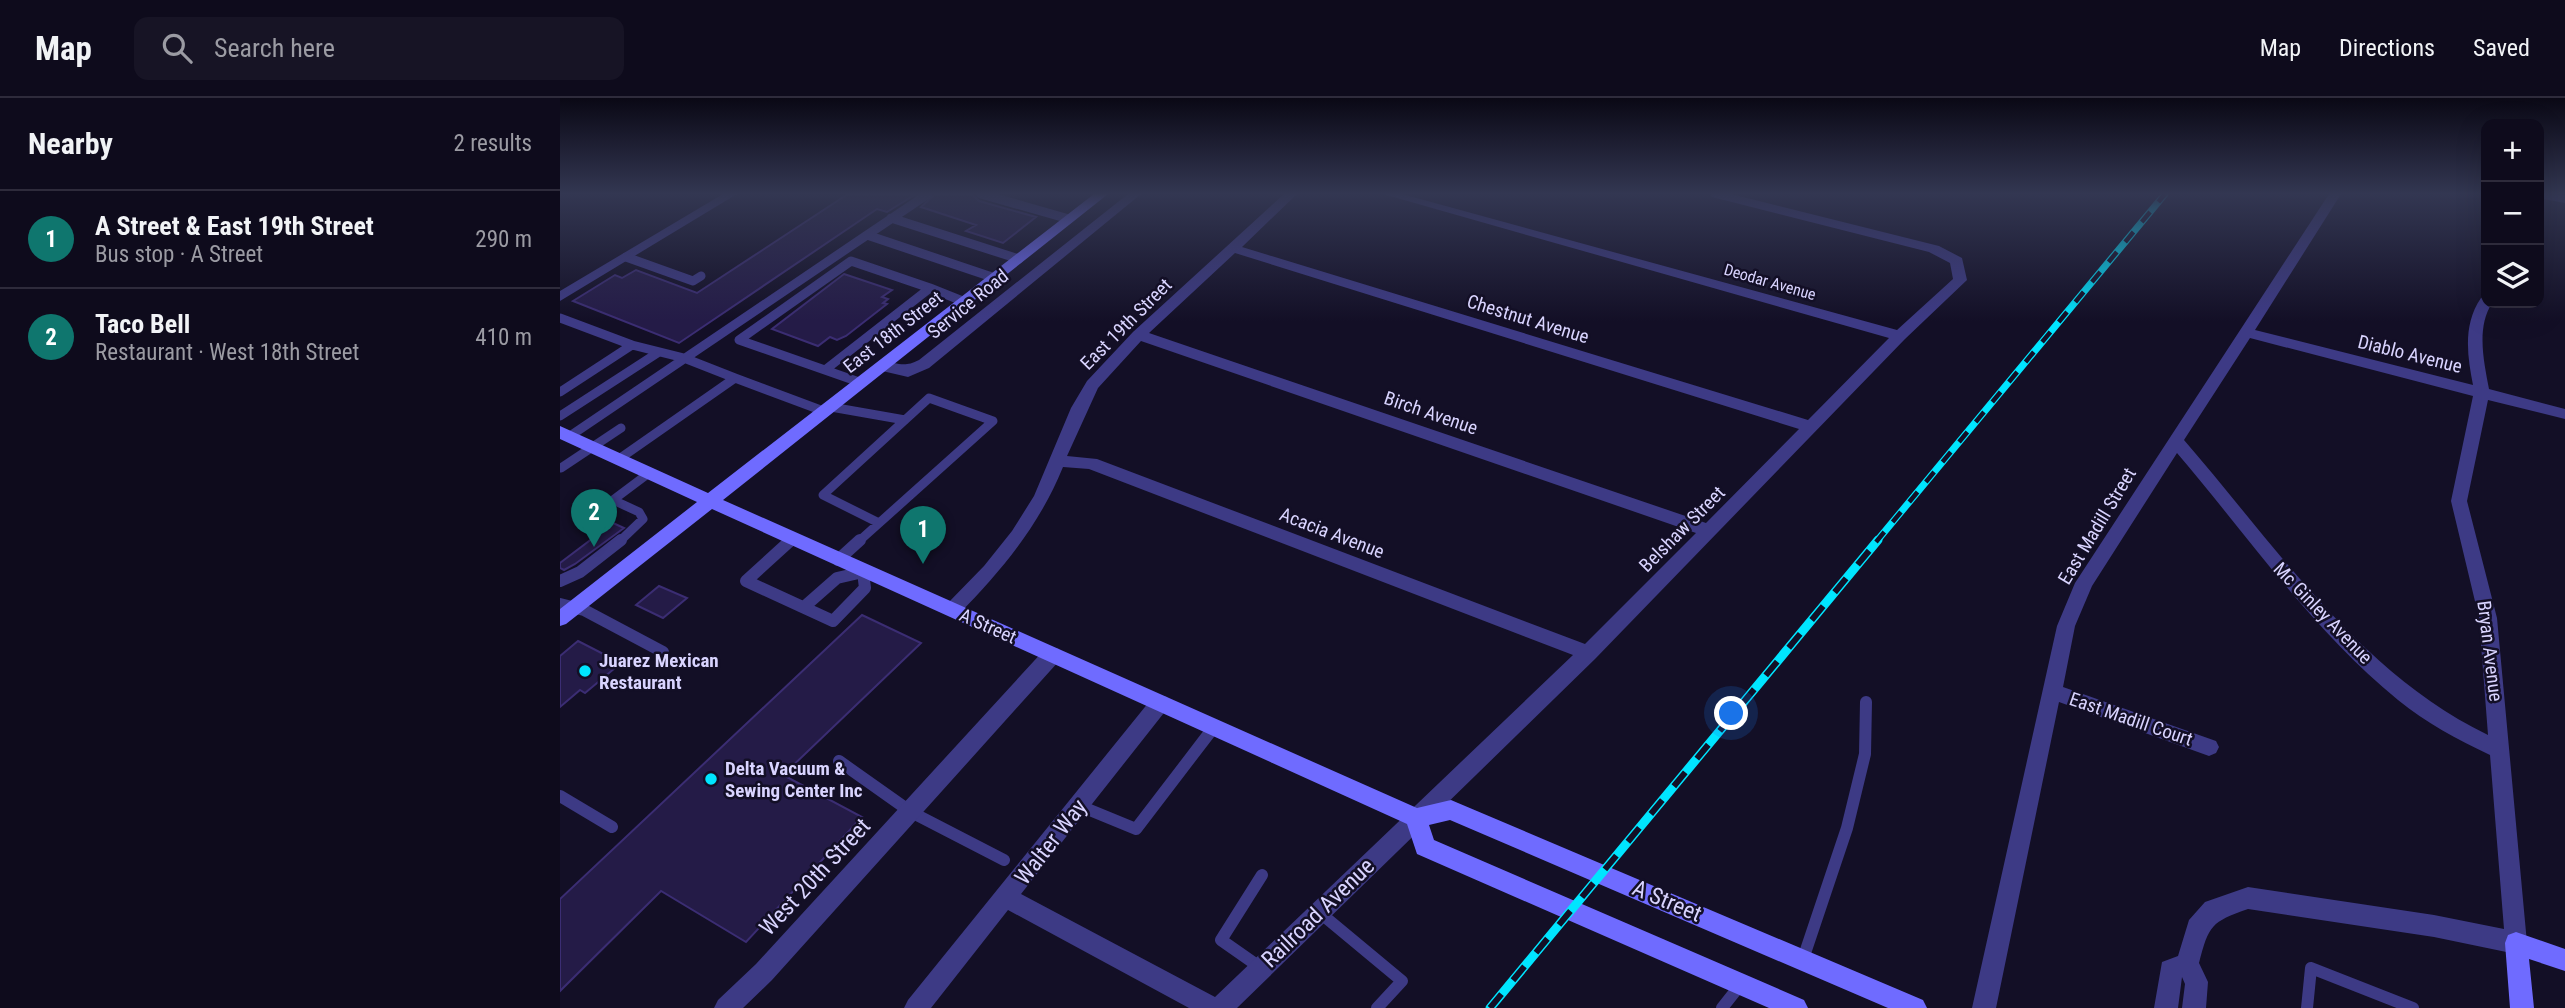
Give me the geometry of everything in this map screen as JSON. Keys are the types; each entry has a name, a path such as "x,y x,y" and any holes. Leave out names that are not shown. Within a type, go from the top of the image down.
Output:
{"main road":[{"name":"East 18th Street","path":"565,610 711,502 1047,236"},
{"name":"A Street","path":"562,430 649,474 863,572 1416,818 1451,810 1915,1008"},
{"path":"1416,818 1425,847 1796,1008"},
{"path":"2516,943 2565,960"},
{"name":"Bryan Avenue","path":"2516,943 2522,1008"}],"street":[{"path":"560,297 660,236"},
{"name":"Service Road","path":"883,366 908,372 924,364 1083,236"},
{"name":"East 19th Street","path":"952,610 990,571 1018,536 1058,461 1079,408 1092,385 1138,335 1245,236"},
{"name":"Deodar Avenue","path":"1542,236 1900,336"},
{"name":"Belshaw Street","path":"1416,818 1588,653 1900,336 1960,280 1957,261 1934,249 1885,236"},
{"name":"East Madill Street","path":"1984,1008 2066,626 2084,583 2308,236"},
{"name":"Chestnut Avenue","path":"1233,248 1812,427"},
{"name":"Bryan Avenue","path":"2481,308 2474,351 2482,392 2459,501 2488,618 2516,943"},
{"name":"Diablo Avenue","path":"2246,332 2565,414"},
{"name":"Birch Avenue","path":"1138,335 1710,531"},
{"name":"Mc Ginley Avenue","path":"2175,440 2291,583 2362,655 2410,698 2464,737 2501,751"},
{"name":"Acacia Avenue","path":"1058,461 1091,463 1588,653"},
{"name":"West 20th Street","path":"726,1008 764,972 1052,654"},
{"name":"East Madill Court","path":"2052,691 2209,747"},
{"name":"Walter Way","path":"1160,703 1007,898 1212,1008"},
{"name":"Railroad Avenue","path":"1220,1008 1416,818"},
{"path":"916,1008 1007,898"},
{"path":"2194,1008 2197,982 2187,964 2197,928 2213,909 2248,898 2434,926 2516,943"},
{"path":"2166,1008 2170,970 2187,964"}],"lane":[{"path":"562,430 684,358 865,236"},
{"path":"871,236 995,278"},
{"path":"949,236 1019,259"},
{"path":"626,257 693,281 701,276"},
{"path":"862,383 739,340 851,261 965,302"},
{"path":"825,370 930,288"},
{"path":"560,318 632,345 684,358 829,410 905,420"},
{"path":"560,392 632,345"},
{"path":"562,430 659,352"},
{"path":"619,459 735,378"},
{"path":"838,560 880,523 993,421 929,398 822,495 880,523"},
{"path":"561,468 621,428"},
{"path":"560,581 580,572 637,528 643,519 639,512 612,500 649,474"},
{"path":"793,539 746,581 833,621 865,588 863,572 837,578 804,607"},
{"path":"565,610 584,610 663,652"},
{"path":"1803,959 1853,803 1865,754 1866,702"},
{"path":"1080,806 1136,829 1214,727"},
{"path":"839,761 911,811 1004,860"},
{"path":"560,796 612,827"},
{"path":"1261,968 1221,940 1262,875"},
{"path":"1319,912 1402,981 1377,1008"},
{"path":"2307,1008 2311,968 2413,1008"},
{"path":"1722,1008 1741,984"}],"building":[{"path":"783,236 836,236 679,343 573,301 615,275 622,278 636,270 697,293"},
{"path":"983,236 1011,236 1003,243"},
{"path":"844,274 892,290 882,297 888,299 883,303 887,304 846,336 837,340 830,337 818,346 772,329"},
{"path":"613,523 624,528 575,564 564,570 560,568 560,563"},
{"path":"659,586 687,598 663,618 636,605"},
{"path":"862,615 921,643 783,775 862,817 746,942 661,891 560,991 560,899"},
{"name":"Juarez Mexican Restaurant","path":"578,641 621,663 585,693 580,690 560,707 560,656"}],"railway":[{"path":"1876,542 2130,236"},
{"path":"1490,1008 1878,540"}],"place":[{"name":"Taco Bell","path":"594,547"},
{"name":"A Street & East 19th Street","path":"923,564"},
{"name":"Juarez Mexican Restaurant","path":"585,671"},
{"name":"Delta Vacuum & Sewing Center Inc","path":"711,779"}]}
